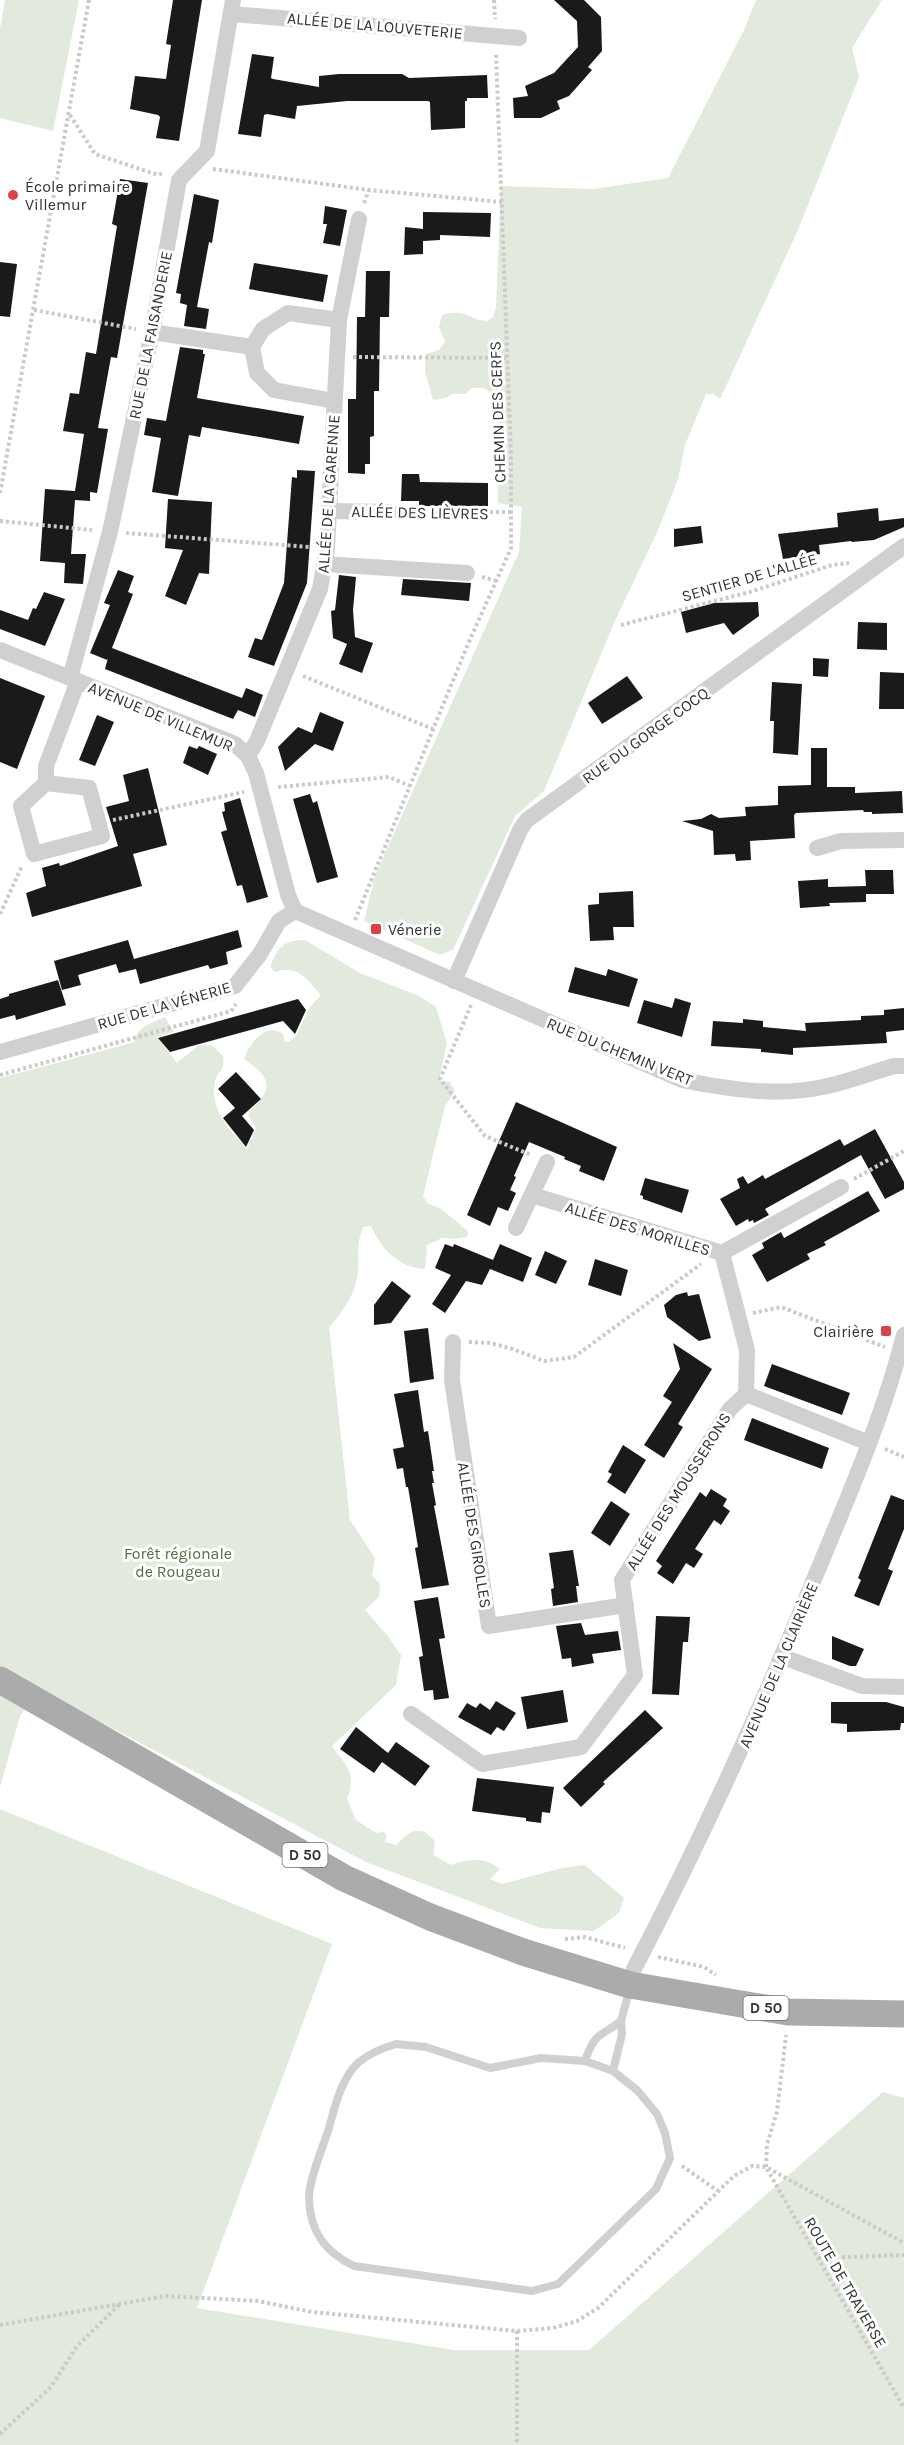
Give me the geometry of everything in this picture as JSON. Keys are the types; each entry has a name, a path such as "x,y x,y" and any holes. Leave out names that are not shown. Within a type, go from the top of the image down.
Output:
{"main road":[{"name":"D 50","path":"0,1680 344,1878 440,1921 523,1952 630,1985 788,2012 904,2014"}],"street":[{"name":"ALLÉE DE LA LOUVETERIE","path":"232,7 519,38"},
{"name":"RUE DE LA FAISANDERIE","path":"46,783 46,766 74,679 110,532 152,332 178,180 207,151 232,7"},
{"name":"ALLÉE DE LA GARENNE","path":"248,756 257,741 320,589 325,556 339,320 359,219"},
{"path":"334,401 274,390 257,373 252,347 263,329 288,313 339,320"},
{"path":"152,332 252,347"},
{"name":"ALLÉE DES LIÈVRES","path":"328,511 390,512"},
{"name":"RUE DU GORGE COCQ","path":"454,981 520,830 527,820 904,546"},
{"path":"325,556 467,573"},
{"name":"AVENUE DE VILLEMUR","path":"0,650 235,744 248,756 256,774 288,895 295,911"},
{"path":"46,783 89,788 99,823 102,836 34,854 21,806 46,783"},
{"path":"817,848 841,841 904,840"},
{"path":"295,911 349,934"},
{"name":"RUE DE LA VÉNERIE","path":"0,1052 235,986 260,954 279,921 295,911"},
{"name":"RUE DU CHEMIN VERT","path":"349,934 682,1080 724,1088 784,1092 823,1087 894,1066 904,1066"},
{"path":"516,1228 547,1162"},
{"path":"722,1253 841,1187"},
{"name":"ALLÉE DES MORILLES","path":"532,1195 722,1253 747,1350 746,1394"},
{"name":"AVENUE DE LA CLAIRIÈRE","path":"630,1985 634,1969 712,1815 783,1657 869,1443 904,1335"},
{"name":"ALLÉE DES GIROLLES","path":"453,1342 452,1380 489,1626 626,1605"},
{"path":"746,1394 869,1443"},
{"name":"ALLÉE DES MOUSSERONS","path":"411,1714 482,1764 581,1747 635,1675 622,1580 730,1409 746,1394"},
{"path":"783,1657 862,1686 904,1687"}],"lane":[{"path":"614,2071 622,2034 621,2021 630,1985"},
{"path":"585,2061 592,2042 597,2036 621,2021"},
{"path":"396,2044 426,2047 490,2068 541,2058 585,2061 614,2071 637,2090 657,2114 665,2133 670,2158 656,2190 558,2284 532,2291 354,2266 335,2257 318,2236 309,2197 341,2089 357,2063 376,2050 396,2044"}],"path":[{"path":"0,493 89,0"},
{"name":"CHEMIN DES CERFS","path":"349,934 433,729 512,548 508,358 494,0"},
{"path":"70,115 96,154 158,175 192,166 369,190 502,202"},
{"path":"34,310 152,332"},
{"path":"336,357 508,358"},
{"name":"ALLÉE DES LIÈVRES","path":"390,512 512,512"},
{"path":"0,521 325,556"},
{"name":"SENTIER DE L'ALLÉE","path":"621,625 750,592 832,565 886,559"},
{"path":"286,669 433,729"},
{"path":"99,823 260,789 389,777 410,786"},
{"path":"0,914 21,867 34,854"},
{"path":"0,1076 231,1011 238,1000 235,986"},
{"path":"477,990 440,1079 485,1136 547,1162"},
{"path":"841,1187 904,1151"},
{"path":"453,1342 490,1343 513,1348 544,1361 573,1357 700,1265 722,1253"},
{"path":"738,1316 781,1307 900,1352"},
{"path":"562,1939 585,1937 704,1967 719,1977"},
{"path":"766,2167 767,2144 777,2112 782,2079 788,2012"},
{"path":"670,2158 718,2191"},
{"path":"0,2325 165,2296 258,2301 312,2312 517,2331 553,2328 577,2321 598,2308 734,2175 752,2166 766,2167 904,2243"},
{"name":"ROUTE DE TRAVERSE","path":"766,2167 904,2408"},
{"path":"818,2258 904,2255"},
{"path":"0,2434 51,2387 77,2346 120,2304"},
{"path":"517,2331 517,2445"}],"green space":[{"path":"5,0 79,0 53,131 0,118 0,29"},
{"path":"756,0 882,0 852,48 859,77 797,232 720,399 713,394 706,394 685,445 678,479 659,528 614,623 544,791 515,816 453,950 440,955 364,921 375,876 519,552 522,507 498,503 497,458 505,431 500,428 493,394 484,388 471,388 466,394 452,394 446,398 433,400 425,372 426,354 439,350 445,342 439,327 442,315 462,313 487,321 493,317 496,308 501,186 593,189 668,178 744,30"},
{"name":"Forêt régionale de Rougeau","path":"305,940 360,973 419,996 436,1007 447,1043 440,1074 441,1081 450,1082 455,1091 445,1106 423,1196 428,1204 440,1208 468,1231 467,1237 442,1238 427,1245 425,1269 399,1261 380,1242 371,1226 364,1227 359,1240 358,1271 353,1291 329,1327 350,1520 375,1558 372,1576 380,1583 379,1597 365,1610 401,1655 396,1685 332,1746 351,1776 347,1799 356,1820 376,1833 384,1832 387,1836 385,1842 396,1845 412,1832 425,1832 435,1841 433,1855 451,1865 470,1860 488,1862 500,1869 490,1879 502,1884 562,1868 585,1865 624,1898 619,1913 594,1931 540,1928 366,1862 38,1689 20,1716 0,1787 0,1078 135,1042 142,1029 165,1017 174,1032 157,1037 177,1063 199,1045 212,1045 223,1056 222,1068 215,1082 215,1101 228,1127 247,1149 256,1128 248,1115 265,1093 266,1082 264,1076 244,1059 246,1053 259,1036 270,1030 283,1034 284,1041 289,1042 296,1036 310,1007 321,995 306,978 296,972 283,970 275,972 270,967 282,946 286,943"},
{"path":"0,1809 332,1944 197,2308 454,2350 589,2350 883,2092 904,2098 904,2445 0,2445"}],"building":[{"path":"173,0 202,0 179,141 156,138 160,117 158,115 130,109 135,76 166,79 171,45 166,44"},
{"path":"554,0 584,0 601,17 602,51 588,67 592,70 569,96 557,101 560,109 541,118 514,118 513,98 528,96 525,86 554,73 578,47 577,21"},
{"path":"252,54 274,57 271,78 273,79 319,87 319,76 339,74 402,74 409,78 487,75 488,98 467,98 465,128 431,130 430,102 428,101 347,101 297,106 295,119 267,114 264,115 261,137 238,134"},
{"path":"120,179 148,183 117,358 111,357 98,428 108,429 97,493 90,492 90,501 75,500 71,554 86,554 83,584 64,583 65,563 40,561 45,489 75,491 84,434 63,431 70,393 79,394 86,352 96,354 117,226 112,224"},
{"path":"194,194 219,200 212,243 209,242 197,307 209,309 206,329 184,326 187,305 180,303 181,294 176,293"},
{"path":"325,206 347,210 340,246 323,243 327,224 323,224"},
{"path":"423,212 491,213 490,237 440,235 440,240 423,241 423,254 404,255 405,227 423,229"},
{"path":"0,262 17,264 10,317 0,316"},
{"path":"254,263 328,275 323,302 249,289"},
{"path":"366,271 390,271 389,317 380,317 379,391 374,391 374,436 370,437 370,464 365,464 365,474 348,473 348,399 356,399 357,317 365,317"},
{"path":"180,347 203,350 205,354 197,398 304,416 299,444 202,427 200,437 189,435 178,496 152,492 161,438 144,435 147,418 166,421"},
{"path":"297,470 315,471 307,583 274,666 248,657 255,638 262,640 284,583 292,477 297,478"},
{"path":"402,474 419,474 420,482 488,483 488,506 419,506 419,501 401,501"},
{"path":"168,499 212,502 209,574 199,573 186,605 165,596 183,550 165,548"},
{"path":"878,508 879,521 904,518 904,527 874,540 819,545 820,554 783,559 778,534 838,527 837,513"},
{"path":"701,526 703,543 674,547 674,529"},
{"path":"118,570 134,576 128,592 133,594 112,648 242,698 246,688 263,695 255,717 238,710 233,719 105,669 108,658 107,660 90,653 110,605 104,603"},
{"path":"339,575 356,577 353,610 355,637 373,643 362,673 339,664 347,644 333,638 331,611 335,610"},
{"path":"403,579 471,583 469,601 401,595"},
{"path":"44,592 65,599 45,646 0,629 0,610 28,620"},
{"path":"758,602 759,616 733,635 724,623 686,633 681,612 714,603"},
{"path":"858,622 887,623 887,650 857,649"},
{"path":"813,658 829,659 828,677 813,676"},
{"path":"880,672 904,673 904,709 879,709"},
{"path":"627,676 643,698 602,724 588,703"},
{"path":"0,678 45,696 17,769 0,762"},
{"path":"772,682 802,684 798,755 773,753 774,721 770,721"},
{"path":"320,712 344,722 333,751 315,744 285,771 278,747 298,727 312,733"},
{"path":"97,715 114,722 95,766 79,760"},
{"path":"189,746 197,749 199,746 217,754 208,775 183,763"},
{"path":"811,748 827,748 827,787 855,787 855,793 902,791 903,813 872,814 872,812 863,810 796,813 794,815 795,838 750,841 751,860 736,861 735,854 714,855 713,831 682,821 701,819 711,814 719,818 746,816 745,807 778,805 778,786 811,785"},
{"path":"148,768 167,845 133,854 142,886 32,917 26,893 46,886 42,868 59,863 60,866 118,846 106,807 129,801 123,775"},
{"path":"310,794 313,803 317,801 338,877 317,883 293,799"},
{"path":"240,798 268,897 247,903 242,885 237,886 221,832 227,830 222,812 225,811 224,803"},
{"path":"865,870 893,870 894,894 866,894 866,902 829,903 830,906 800,908 798,881 828,879 828,887 866,886"},
{"path":"633,891 634,927 613,927 614,940 590,941 588,905 599,904 599,893"},
{"path":"238,930 242,947 226,952 228,964 210,969 208,965 140,984 136,969 119,973 116,964 78,975 81,985 62,990 54,961 128,940 134,959"},
{"path":"575,967 606,976 608,969 638,979 629,1007 568,992"},
{"path":"58,980 66,1005 16,1020 15,1015 0,1019 0,999 9,994"},
{"path":"675,998 691,1003 682,1037 637,1023 644,1000 672,1008"},
{"path":"298,999 306,1010 295,1034 283,1021 170,1052 158,1038"},
{"path":"904,1008 904,1030 886,1032 887,1043 793,1048 793,1055 761,1052 761,1049 711,1046 713,1021 743,1023 743,1019 763,1021 763,1027 806,1031 805,1023 861,1020 861,1016 884,1015 884,1010"},
{"path":"236,1072 261,1099 242,1116 254,1130 246,1147 223,1118 235,1108 218,1089"},
{"path":"516,1102 617,1147 604,1181 579,1171 581,1166 564,1159 565,1157 529,1142 514,1176 516,1177 510,1190 516,1193 508,1211 498,1207 490,1226 467,1215"},
{"path":"875,1129 904,1182 904,1189 885,1199 861,1155 765,1209 769,1215 754,1223 753,1220 749,1222 748,1219 736,1226 720,1199 740,1188 737,1179 743,1176 748,1184 763,1175 765,1179 840,1139 844,1146"},
{"path":"645,1178 689,1190 682,1213 643,1199 640,1195"},
{"path":"868,1191 880,1211 824,1242 826,1245 807,1254 810,1259 767,1282 752,1255 764,1248 762,1243 781,1232 784,1238"},
{"path":"445,1244 453,1247 454,1244 493,1260 500,1244 532,1258 523,1282 490,1269 482,1285 466,1281 445,1313 432,1304 451,1275 435,1268"},
{"path":"545,1251 567,1261 556,1284 535,1275"},
{"path":"595,1259 628,1270 621,1296 588,1285"},
{"path":"392,1281 411,1296 391,1323 374,1325 374,1305"},
{"path":"687,1292 688,1296 699,1294 711,1338 699,1341 667,1317 664,1305 676,1295"},
{"path":"428,1328 434,1379 410,1383 404,1331"},
{"path":"673,1343 712,1369 678,1424 683,1427 664,1458 644,1445 672,1402 663,1396 680,1369"},
{"path":"772,1364 850,1393 842,1415 764,1386"},
{"path":"418,1390 424,1432 428,1431 434,1471 432,1471 434,1483 432,1483 436,1505 434,1506 449,1585 422,1589 408,1487 406,1487 403,1468 397,1469 393,1449 404,1447 394,1394"},
{"path":"752,1418 829,1448 822,1469 744,1440"},
{"path":"623,1445 646,1460 625,1494 607,1482 612,1474 608,1472"},
{"path":"711,1489 727,1499 723,1506 730,1511 721,1525 714,1520 695,1549 703,1554 694,1568 686,1563 673,1584 657,1573 662,1566 656,1561 700,1492 706,1497"},
{"path":"891,1495 904,1500 904,1529 888,1569 893,1571 879,1606 854,1596 861,1580 858,1578"},
{"path":"611,1501 630,1514 610,1546 591,1533"},
{"path":"573,1550 579,1586 576,1586 578,1602 553,1606 551,1589 554,1588 549,1553"},
{"path":"438,1597 445,1638 439,1639 449,1698 434,1700 433,1690 424,1691 419,1657 423,1656 414,1601"},
{"path":"656,1616 690,1617 688,1642 683,1642 679,1695 652,1694"},
{"path":"581,1623 585,1635 618,1631 621,1650 592,1654 594,1663 572,1667 571,1658 562,1659 556,1626"},
{"path":"832,1636 864,1649 856,1666 832,1659"},
{"path":"563,1690 568,1722 527,1729 521,1697"},
{"path":"496,1701 516,1713 504,1731 497,1727 491,1735 458,1717 467,1703 476,1708 480,1703 490,1710"},
{"path":"831,1702 886,1702 904,1707 904,1723 901,1723 900,1730 847,1732 847,1724 831,1723"},
{"path":"645,1710 663,1728 603,1782 605,1784 581,1807 563,1788"},
{"path":"356,1727 388,1753 396,1742 430,1766 415,1786 382,1762 374,1773 340,1749"},
{"path":"477,1778 554,1787 550,1813 542,1812 541,1823 526,1821 526,1818 472,1811"}],"place":[{"name":"École primaire Villemur","path":"13,195"},
{"name":"Vénerie","path":"376,929"},
{"name":"Clairière","path":"886,1331"}]}
